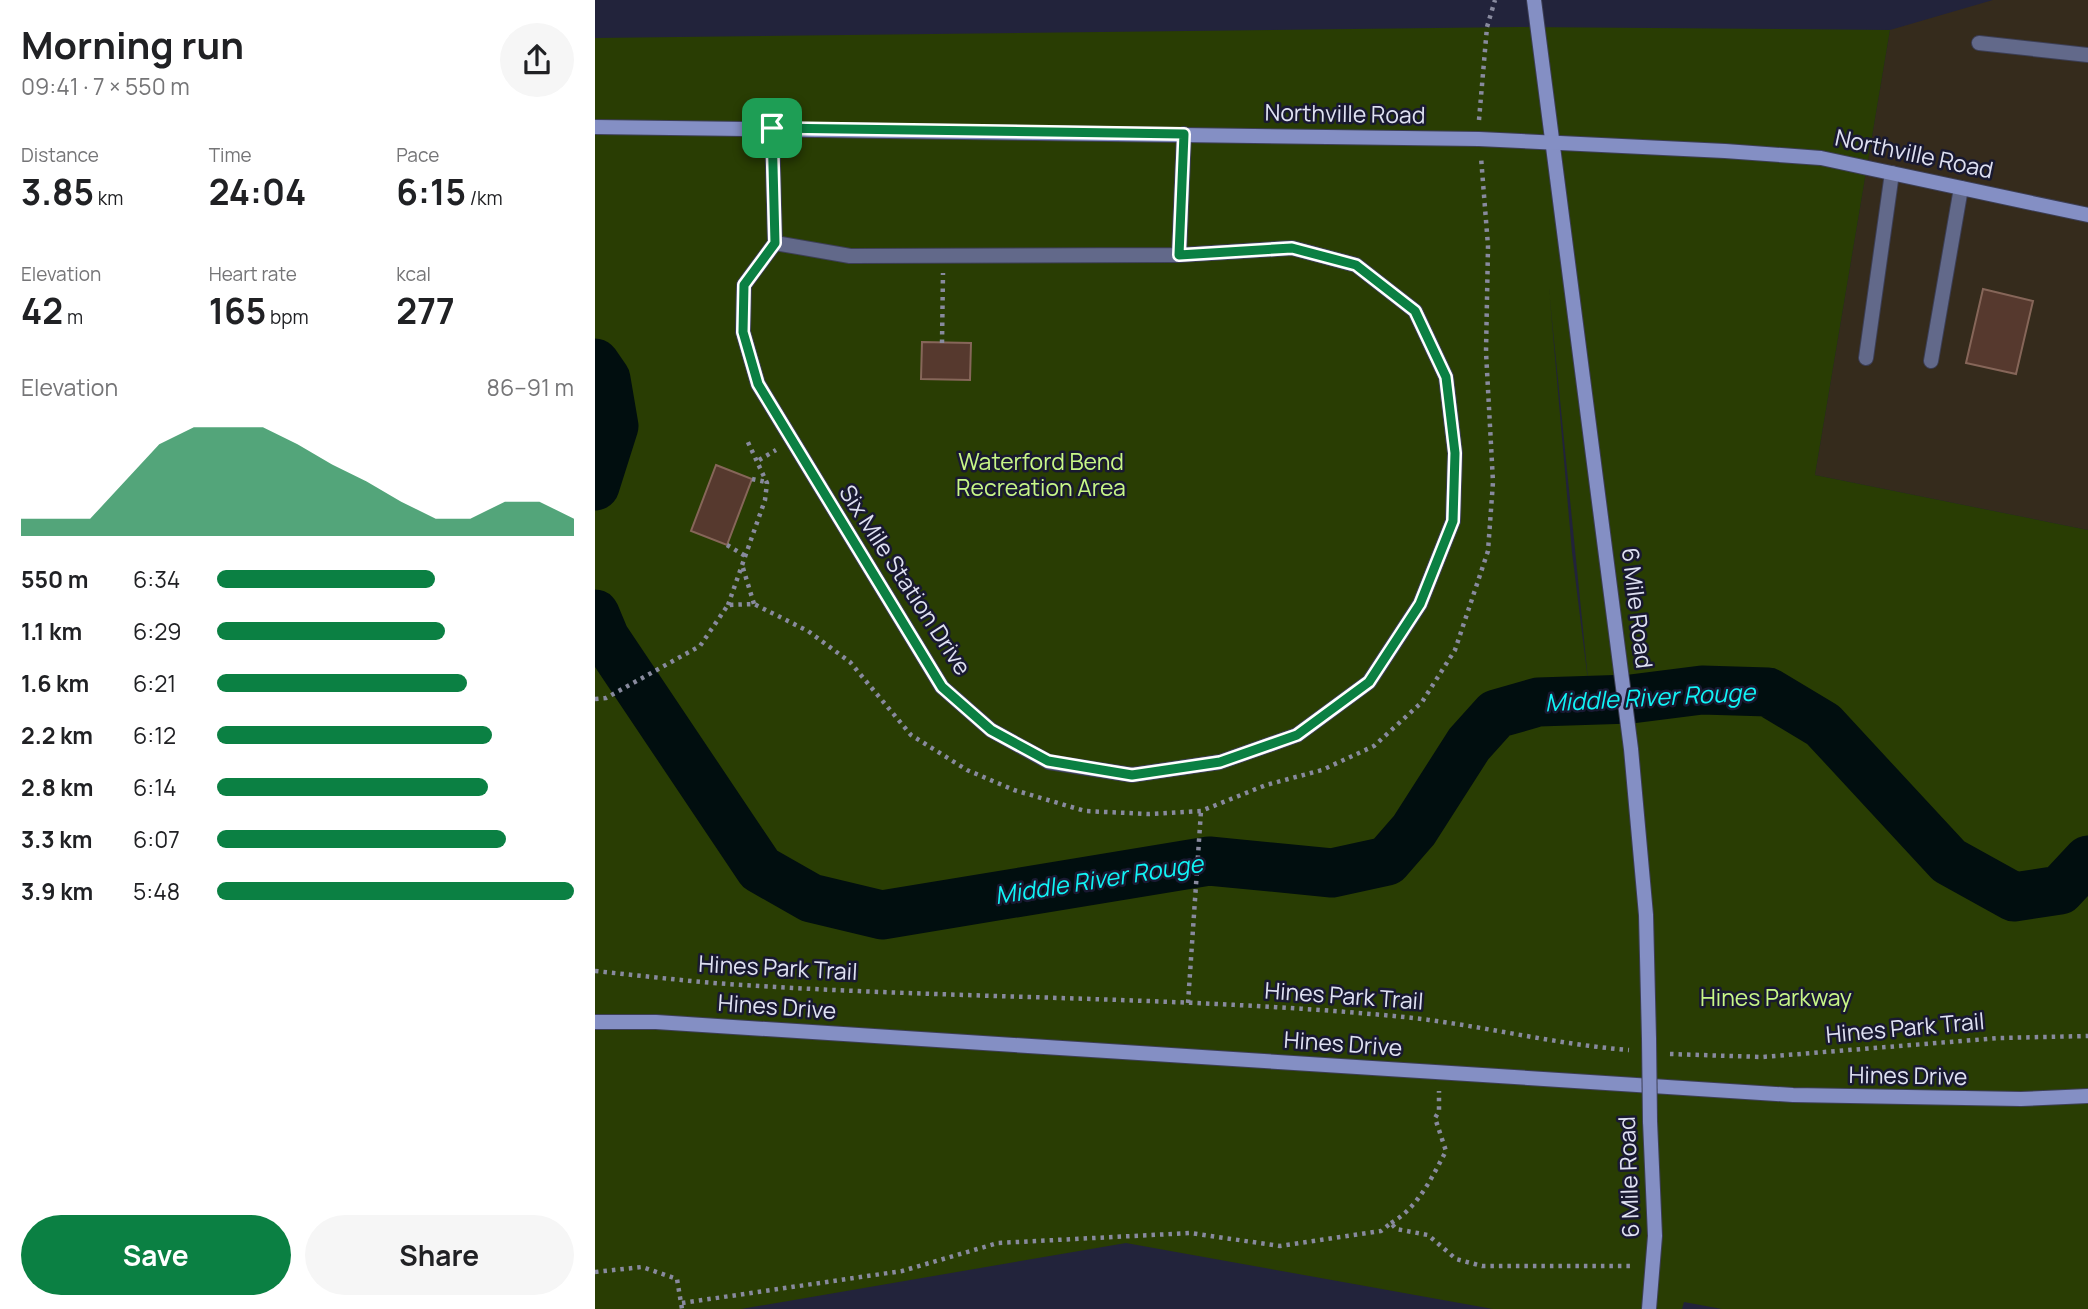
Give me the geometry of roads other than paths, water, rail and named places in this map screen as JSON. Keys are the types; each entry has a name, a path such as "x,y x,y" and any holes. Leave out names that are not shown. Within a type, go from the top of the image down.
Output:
{"street":[{"name":"6 Mile Road","path":"1534,0 1620,651 1646,915 1650,1121 1654,1177 1653,1266 1649,1309"},
{"path":"1979,43 2088,55"},
{"name":"Northville Road","path":"595,127 1479,139 1821,158 2088,215"},
{"path":"772,128 775,243"},
{"path":"1179,255 1184,134"},
{"path":"1865,358 1892,173"},
{"path":"1931,360 1961,188"},
{"name":"Six Mile Station Drive","path":"775,243 851,256 1179,255 1292,248 1356,265 1415,311 1446,377 1455,453 1453,521 1420,604 1369,682 1297,735 1220,762 1132,775 1048,761 991,730 942,687 758,384 743,332 744,285 775,243"},
{"name":"Hines Drive","path":"595,1022 656,1022 1874,1099 2021,1100 2088,1096"}],"waterway":[{"name":"Middle River Rouge","path":"595,363 606,379 614,426 595,486"},
{"name":"Middle River Rouge","path":"595,614 605,638 760,869 811,898 882,915 1209,861 1332,873 1387,861 1414,830 1469,744 1496,714 1538,702 1631,699 1702,690 1768,692 1823,725 1949,861 2014,897 2060,890 2088,860"}],"park label":[{"name":"Waterford Bend Recreation Area","path":"1041,475"},
{"name":"Hines Parkway","path":"1776,998"}]}
